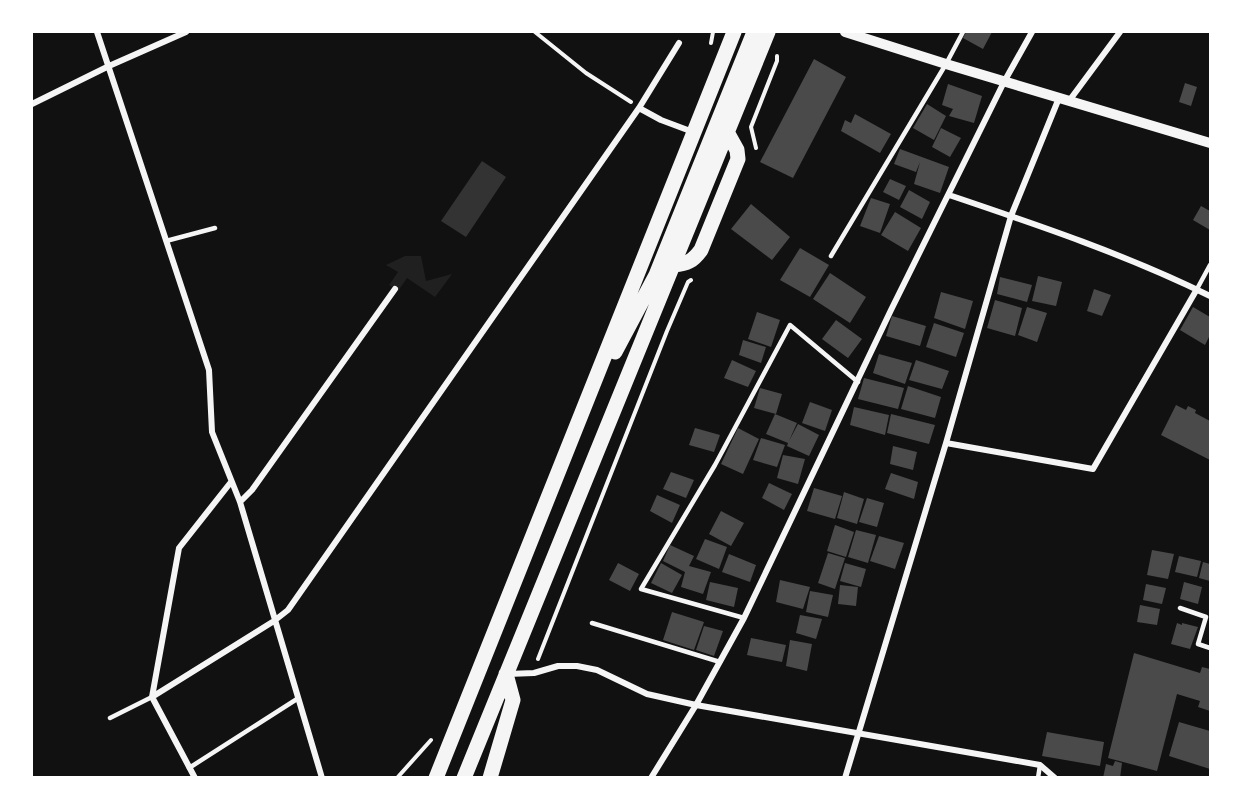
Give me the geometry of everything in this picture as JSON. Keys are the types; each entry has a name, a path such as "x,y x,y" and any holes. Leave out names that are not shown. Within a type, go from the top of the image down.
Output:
{"main road":[{"path":"436,777 734,32"},
{"path":"586,405 656,275 754,32"},
{"path":"465,777 768,32"},
{"path":"490,777 513,700 506,674"}],"street":[{"path":"97,32 209,370 212,432 240,502 322,777"},
{"path":"32,104 109,66 186,32"},
{"path":"845,32 1210,143"},
{"path":"651,777 696,705 744,618 891,310 1004,82 1032,32"},
{"path":"845,777 946,443 1011,216 1064,99 1120,32"},
{"path":"152,697 288,610 639,108 680,43"},
{"path":"639,108 661,120 694,133"},
{"path":"949,195 1149,267 1210,296"},
{"path":"240,502 252,490 395,289"},
{"path":"946,443 1093,469 1197,290"},
{"path":"195,777 152,697 179,548 231,482"},
{"path":"506,674 534,673 558,666 577,666 597,670 648,694 696,705 1040,765 1055,777"}],"lane":[{"path":"831,256 963,32"},
{"path":"166,241 215,228"},
{"path":"1197,290 1210,265"},
{"path":"744,618 641,589 715,465 790,325 858,382"},
{"path":"1179,608 1206,617 1198,644 1210,648"},
{"path":"592,623 720,662"},
{"path":"110,718 152,697"},
{"path":"189,768 297,699"},
{"path":"1038,777 1040,765"}],"path":[{"path":"535,32 586,74 639,108"},
{"path":"756,148 751,127 777,61 777,48"},
{"path":"534,673 562,595 667,331 688,282 698,277"}],"shaded area":[{"path":"482,161 506,177 466,237 441,221"},
{"path":"405,256 421,256 426,281 452,274 435,297 407,278 398,291 389,285 398,272 386,265"}],"building":[{"path":"966,32 992,32 983,49 963,38"},
{"path":"814,59 846,77 793,178 760,162"},
{"path":"1185,83 1197,87 1191,106 1179,102"},
{"path":"948,84 982,96 974,123 949,116 953,109 942,105"},
{"path":"927,104 946,116 934,140 913,128"},
{"path":"855,114 891,134 880,153 841,131 845,120 851,123"},
{"path":"941,128 961,138 950,157 932,147"},
{"path":"900,149 949,167 940,193 914,184 920,162 916,172 894,164"},
{"path":"890,179 906,186 899,200 883,192"},
{"path":"909,190 930,202 922,219 900,207"},
{"path":"871,198 890,204 880,233 860,226"},
{"path":"751,204 790,237 772,260 731,229"},
{"path":"1201,206 1210,211 1210,230 1193,220"},
{"path":"895,212 921,228 908,251 881,235"},
{"path":"800,248 829,265 810,297 780,280"},
{"path":"830,273 866,297 850,323 813,299"},
{"path":"1038,276 1062,282 1056,306 1032,301"},
{"path":"1000,277 1032,285 1027,302 997,294"},
{"path":"1094,289 1111,295 1102,316 1087,311"},
{"path":"941,292 973,301 965,329 934,318"},
{"path":"995,300 1022,308 1015,336 987,328"},
{"path":"1027,307 1047,313 1037,342 1018,335"},
{"path":"1193,307 1210,317 1210,335 1205,345 1180,330"},
{"path":"757,312 780,320 771,347 748,339"},
{"path":"892,316 926,326 920,346 886,336"},
{"path":"836,320 862,339 848,358 822,339"},
{"path":"934,323 964,333 956,357 926,347"},
{"path":"743,340 766,347 761,363 739,355"},
{"path":"879,354 912,363 905,384 873,373"},
{"path":"732,360 756,371 748,387 724,378"},
{"path":"916,360 949,371 942,389 909,380"},
{"path":"864,378 904,388 898,409 858,399"},
{"path":"908,386 941,397 935,418 901,409"},
{"path":"760,388 782,394 776,414 754,408"},
{"path":"810,402 832,410 825,431 802,423"},
{"path":"1176,405 1186,410 1188,406 1196,410 1195,413 1210,421 1210,460 1161,435"},
{"path":"854,407 889,415 885,435 850,425"},
{"path":"775,414 797,423 789,441 798,424 819,435 809,456 787,446 788,443 766,434"},
{"path":"891,414 935,425 929,444 887,433"},
{"path":"695,428 720,435 714,452 689,445"},
{"path":"738,428 759,439 743,474 721,464"},
{"path":"761,438 785,445 777,467 753,460"},
{"path":"893,446 917,452 913,470 890,464"},
{"path":"783,455 805,459 798,484 777,478"},
{"path":"671,472 694,480 686,498 663,489"},
{"path":"891,473 918,482 914,499 885,489"},
{"path":"769,483 792,494 784,510 762,498"},
{"path":"814,488 842,496 835,519 807,511"},
{"path":"844,492 864,499 857,524 837,518"},
{"path":"657,495 680,505 672,523 650,511"},
{"path":"867,498 884,503 877,527 859,522"},
{"path":"721,511 744,523 731,546 709,534"},
{"path":"835,525 854,532 846,557 827,551"},
{"path":"856,530 876,535 868,563 848,557"},
{"path":"879,536 904,543 895,569 870,561"},
{"path":"705,539 727,547 719,569 696,559"},
{"path":"670,545 694,556 689,566 711,572 703,594 681,587 685,572 663,561"},
{"path":"1152,550 1174,554 1168,579 1147,575"},
{"path":"828,553 845,558 835,589 818,583"},
{"path":"729,554 756,565 750,582 722,572"},
{"path":"1179,556 1201,561 1197,577 1175,572"},
{"path":"1203,562 1210,564 1210,581 1199,578"},
{"path":"618,563 639,574 630,591 609,580"},
{"path":"661,563 682,575 672,593 651,583"},
{"path":"845,563 866,569 861,587 840,581"},
{"path":"780,580 810,587 803,609 776,602"},
{"path":"710,582 738,588 734,607 706,600"},
{"path":"1184,582 1202,587 1198,604 1180,599"},
{"path":"1146,584 1166,588 1162,604 1143,600"},
{"path":"840,585 858,587 856,606 838,604"},
{"path":"810,591 833,595 828,617 806,612"},
{"path":"1140,605 1160,609 1157,625 1137,622"},
{"path":"672,612 704,622 694,650 663,640"},
{"path":"800,615 822,619 816,639 796,633"},
{"path":"1177,623 1198,627 1190,649 1171,644"},
{"path":"704,626 723,631 714,656 696,650"},
{"path":"751,638 786,645 782,662 747,655"},
{"path":"790,640 812,644 807,671 786,666"},
{"path":"1134,653 1200,673 1202,667 1210,669 1210,711 1198,707 1200,701 1177,694 1157,771 1108,758"},
{"path":"1179,722 1210,731 1210,769 1169,756"},
{"path":"1047,732 1104,742 1100,766 1042,756"},
{"path":"1115,761 1122,763 1120,778 1103,778 1106,764 1113,766"}]}
